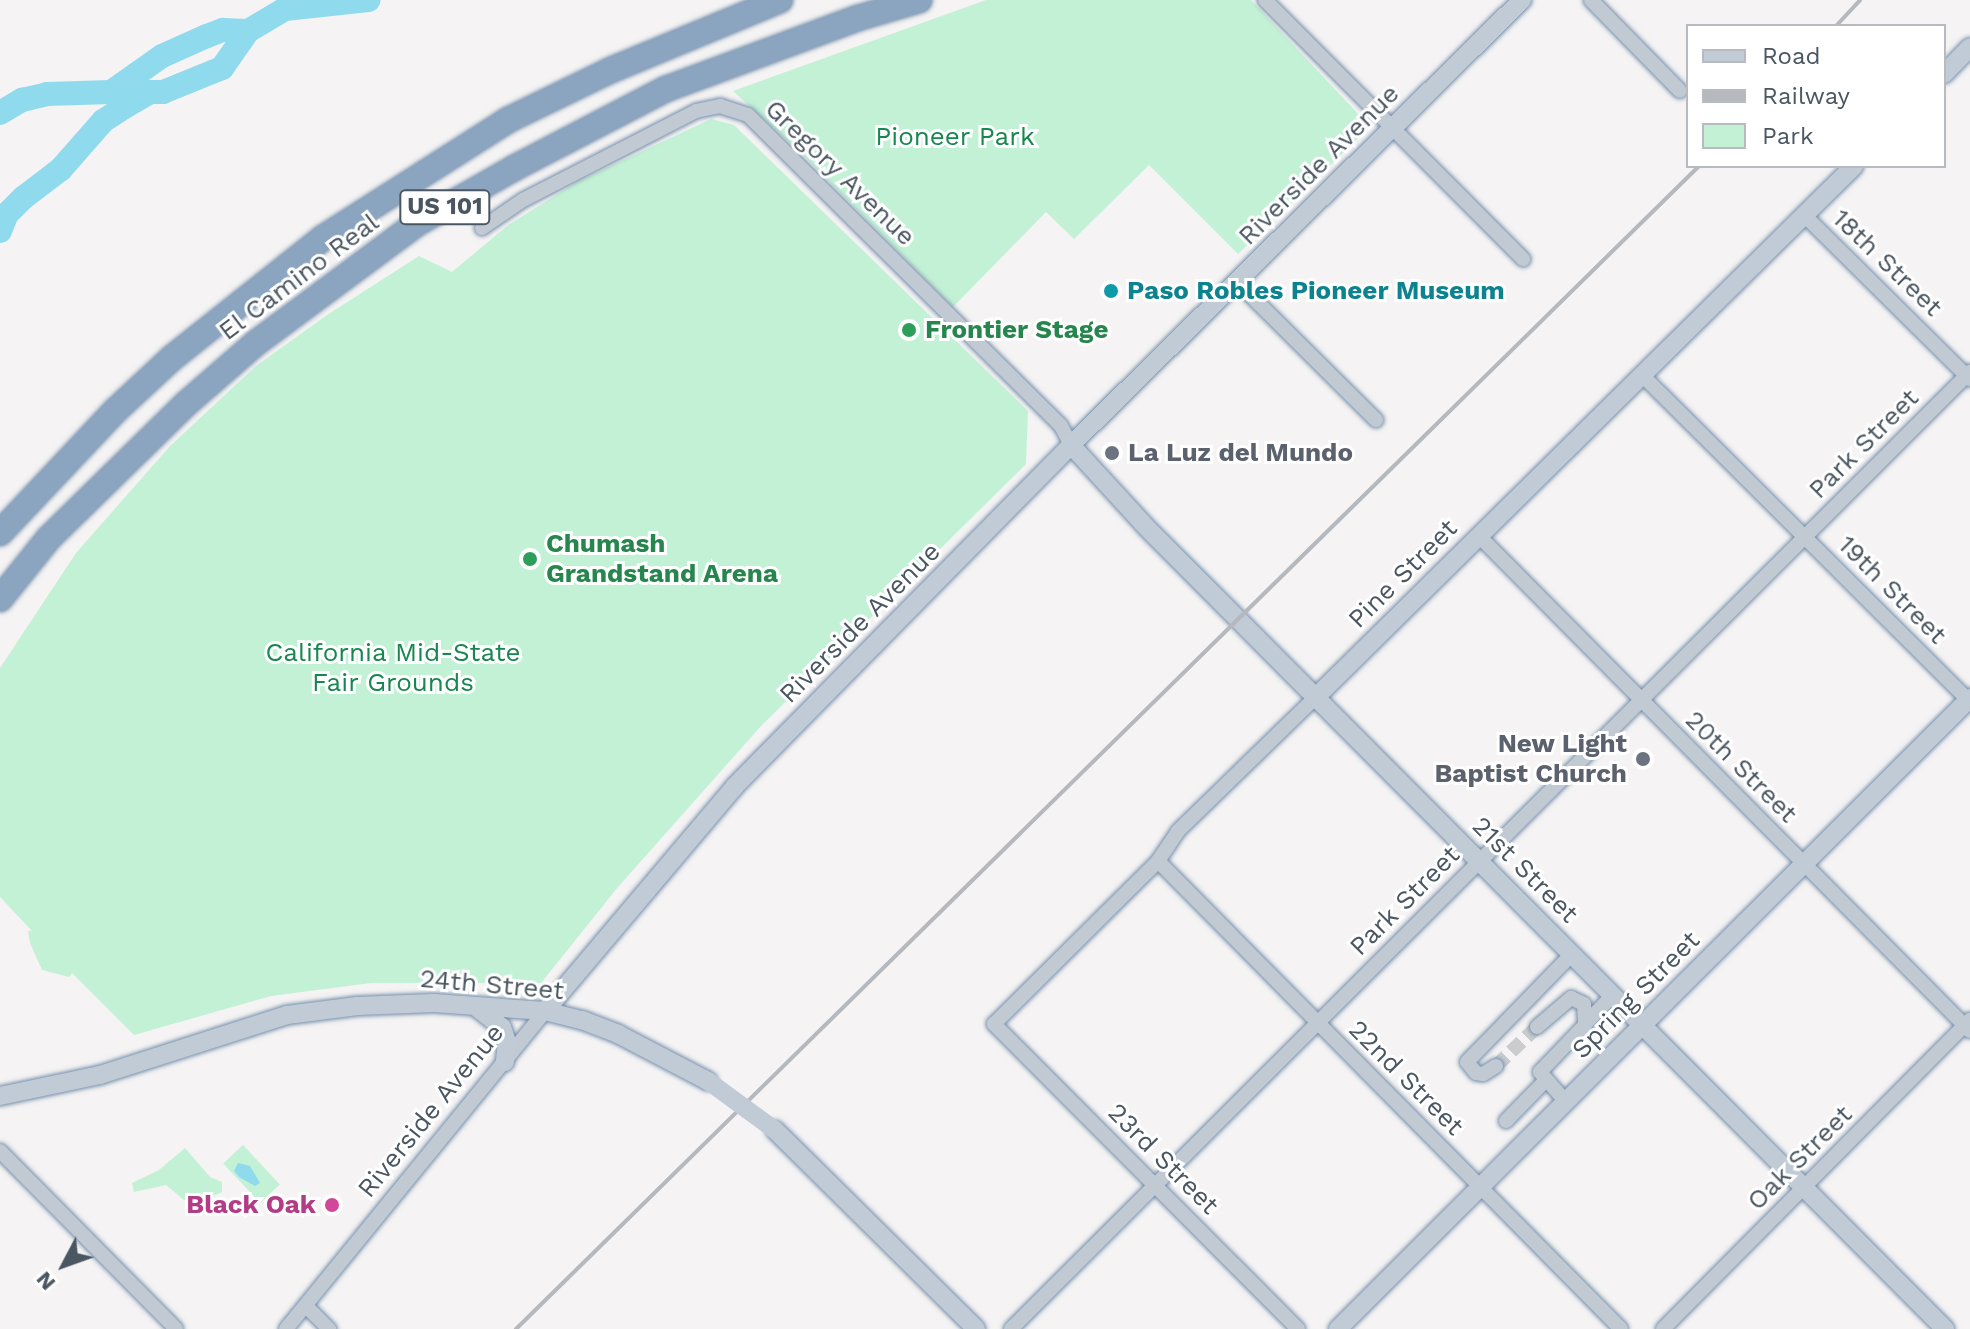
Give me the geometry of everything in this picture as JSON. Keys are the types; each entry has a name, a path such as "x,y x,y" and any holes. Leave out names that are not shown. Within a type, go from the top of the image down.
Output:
{"highway":[{"name":"El Camino Real","path":"0,533 35,493 172,358 251,291 399,186 521,113 625,64 780,0"},
{"name":"El Camino Real","path":"0,599 48,539 131,454 256,343 416,224 514,168 666,89 858,18 919,0"},
{"path":"0,526 35,493"},
{"path":"0,612 48,539"}],"main road":[{"name":"Riverside Avenue","path":"545,1011 735,786 1071,445 1522,0"},
{"path":"1946,72 1969,50"},
{"name":"Pine Street","path":"1316,697 1852,168"},
{"name":"21st Street","path":"1071,445 1149,530 1945,1329"},
{"name":"Spring Street","path":"1338,1329 1969,700"},
{"path":"474,1005 502,1027 507,1042 505,1062"},
{"name":"24th Street","path":"0,1096 100,1075 287,1015 357,1006 474,1005 545,1011 618,1034 708,1081 775,1130 976,1329"}],"street":[{"path":"1265,0 1523,259"},
{"path":"1591,0 1680,91"},
{"name":"Gregory Avenue","path":"482,228 523,200 696,111 720,106 748,115 1061,426 1071,445"},
{"name":"18th Street","path":"1805,216 1969,375"},
{"path":"1237,282 1376,420"},
{"name":"Park Street","path":"1011,1329 1969,375"},
{"name":"19th Street","path":"1643,376 1969,700"},
{"name":"20th Street","path":"1479,536 1968,1026"},
{"name":"Pine Street","path":"994,1024 1158,861 1178,831 1316,697"},
{"name":"22nd Street","path":"1158,861 1621,1329"},
{"path":"1496,1066 1483,1074 1476,1073 1467,1062 1572,954"},
{"path":"1566,1102 1540,1072 1613,995"},
{"path":"1537,1027 1571,998 1584,1004 1585,1025"},
{"name":"Riverside Avenue","path":"286,1329 545,1011"},
{"name":"23rd Street","path":"994,1024 1298,1329"},
{"name":"Oak Street","path":"1663,1329 1968,1026"},
{"path":"1506,1121 1545,1081"},
{"path":"0,1151 176,1329"},
{"path":"306,1306 329,1329"}],"green space":[{"name":"Pioneer Park","path":"986,0 1251,0 1362,118 1368,129 1238,254 1149,165 1074,239 1046,212 953,307 806,158 733,91"},
{"name":"California Mid-State Fair Grounds","path":"711,119 734,125 1028,411 1026,464 761,726 618,887 541,983 371,983 271,996 134,1035 72,973 69,977 42,970 30,943 28,931 32,931 0,897 0,668 76,553 170,446 256,366 327,315 419,256 452,272 507,226 577,182"},
{"path":"243,1145 280,1184 260,1203 223,1163"},
{"path":"185,1148 210,1177 222,1182 222,1192 198,1203 184,1200 166,1185 134,1192 132,1183 159,1170"}],"water":[{"path":"238,1163 250,1166 260,1183 255,1186 239,1177 234,1171"}],"waterway":[{"path":"0,231 7,214 23,198 61,169 103,121 126,106 150,92 163,92 222,68 248,31 285,9 369,0"},
{"path":"0,113 22,100 47,94 111,92 162,56 223,30 248,31"}],"tunnel":[{"path":"1496,1066 1537,1027"}],"railway":[{"path":"1838,24 1860,0"},
{"path":"516,1329 1697,168"}],"place":[{"name":"Paso Robles Pioneer Museum","path":"1111,291"},
{"name":"Frontier Stage","path":"909,330"},
{"name":"La Luz del Mundo","path":"1112,453"},
{"name":"Chumash Grandstand Arena","path":"530,559"},
{"name":"New Light Baptist Church","path":"1643,759"},
{"name":"Black Oak","path":"332,1205"}]}
